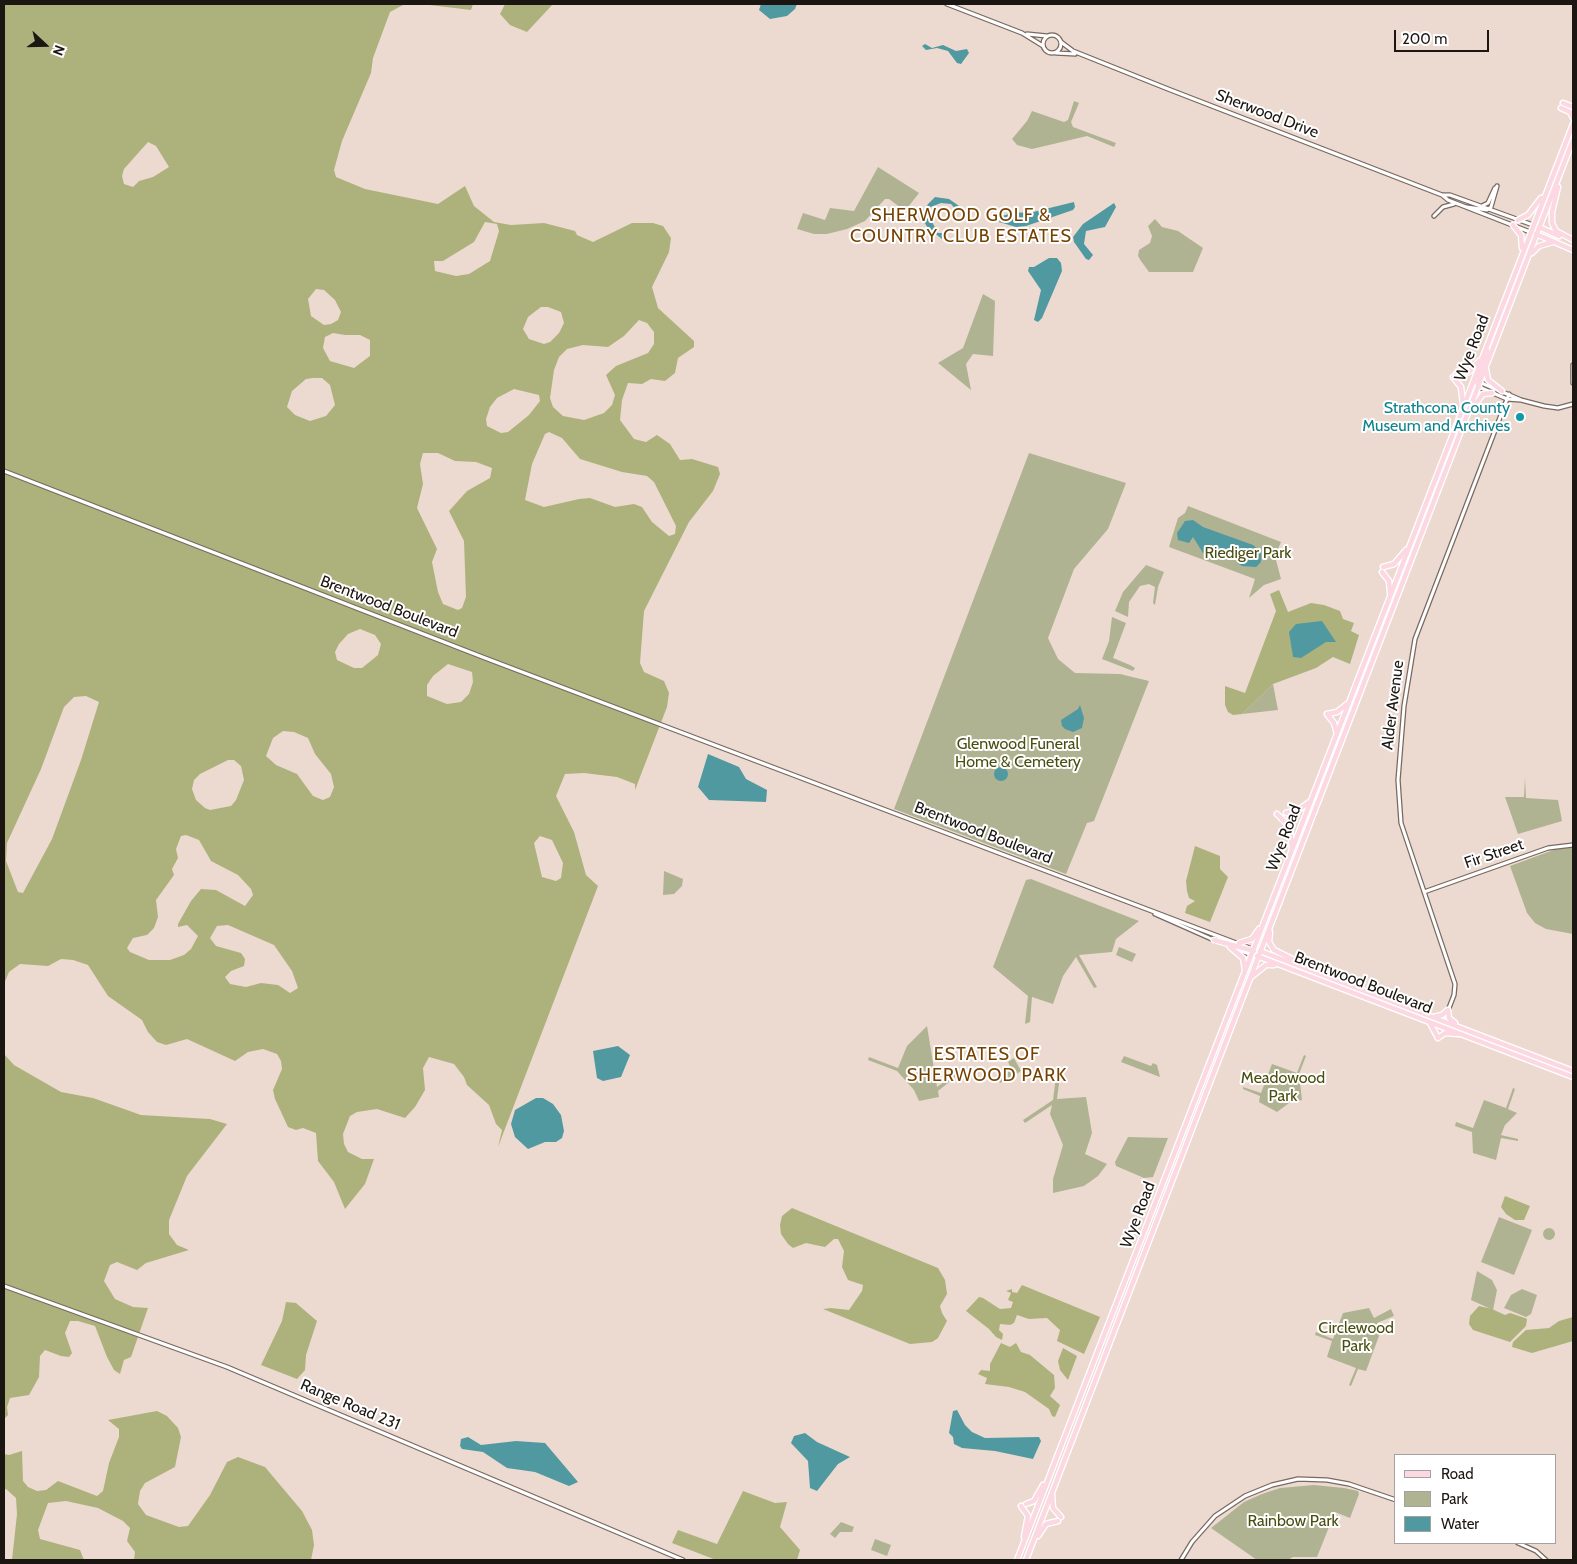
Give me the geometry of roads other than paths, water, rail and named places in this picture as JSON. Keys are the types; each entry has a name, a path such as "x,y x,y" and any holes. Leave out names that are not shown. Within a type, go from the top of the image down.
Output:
{"main road":[{"path":"1573,107 1562,106 1570,112 1573,118"},
{"name":"Wye Road","path":"1026,1560 1468,415 1490,334 1573,124"},
{"name":"Wye Road","path":"1017,1560 1463,408 1476,383 1486,369 1573,140"},
{"path":"1564,166 1552,212 1552,224 1556,232 1573,241"},
{"path":"1518,220 1530,213 1545,193"},
{"path":"1513,225 1522,238 1521,256"},
{"name":"Sherwood Drive","path":"1533,225 1573,241"},
{"name":"Sherwood Drive","path":"1530,232 1573,250"},
{"path":"1530,256 1539,246 1554,242"},
{"path":"1476,383 1492,338 1490,334"},
{"path":"1463,408 1461,387 1455,375 1469,372 1482,358"},
{"path":"1486,369 1488,380 1502,391"},
{"path":"1468,415 1482,395 1492,392"},
{"path":"1390,596 1389,581 1383,570 1394,564 1409,547"},
{"path":"1337,734 1334,723 1326,714 1337,712 1350,702"},
{"path":"1286,812 1298,810 1312,800"},
{"path":"1277,814 1290,827 1292,852"},
{"path":"1238,943 1252,939 1264,924"},
{"path":"1270,927 1269,942 1274,950 1332,978"},
{"path":"1214,940 1253,952"},
{"path":"1230,947 1244,961 1244,975"},
{"name":"Brentwood Boulevard","path":"1253,952 1261,951 1573,1071"},
{"name":"Brentwood Boulevard","path":"1253,952 1258,957 1280,966 1573,1077"},
{"path":"1250,978 1266,965 1280,966"},
{"path":"1433,1017 1442,1015 1448,1010 1450,1021 1463,1028"},
{"path":"1430,1022 1438,1038 1445,1033 1462,1034"},
{"path":"1024,1540 1028,1516 1024,1505 1034,1501 1047,1480"},
{"path":"1032,1545 1046,1524 1059,1519 1053,1508 1052,1491"}],"street":[{"path":"947,4 1022,33 1043,46 1046,51 1055,53 1061,48 1061,42 1055,35 1022,33"},
{"path":"1043,46 1047,36"},
{"name":"Sherwood Drive","path":"1061,42 1083,56 1442,194 1457,204 1530,232"},
{"name":"Sherwood Drive","path":"1055,53 1083,56"},
{"path":"1466,207 1489,209 1497,186 1487,204 1481,206"},
{"name":"Sherwood Drive","path":"1442,194 1450,195 1533,225"},
{"path":"1434,216 1442,207 1457,204"},
{"path":"1573,365 1573,383"},
{"path":"1476,383 1510,394 1521,400"},
{"path":"1476,383 1507,399 1521,400 1551,408 1564,408 1573,404"},
{"name":"Alder Avenue","path":"1442,1026 1454,995 1455,984 1406,840 1398,803 1398,769 1410,662 1418,630 1510,394"},
{"name":"Brentwood Boulevard","path":"4,471 1238,943 1253,952"},
{"name":"Fir Street","path":"1424,892 1548,848 1573,845"},
{"name":"Brentwood Boulevard","path":"1146,909 1230,947 1253,952"},
{"name":"Range Road 231","path":"4,1286 227,1367 682,1560"},
{"path":"1181,1560 1192,1542 1215,1516 1246,1496 1272,1485 1298,1479 1328,1480 1349,1484 1394,1499"},
{"path":"1520,1544 1536,1551 1546,1560"}],"water":[{"path":"761,4 797,4 795,9 787,16 770,19 759,10"},
{"path":"925,44 932,48 943,45 956,51 967,49 969,53 961,64 957,63 948,51 937,48 926,50 922,46"},
{"path":"935,197 949,199 962,208 958,212 951,204 941,203 928,208 930,218 938,233 948,233 942,239 928,228 918,213 921,209 925,210"},
{"path":"1074,202 1075,207 1073,210 1026,226 1016,227 999,222 1002,216 1013,213 1033,212"},
{"path":"1114,203 1116,207 1105,227 1086,231 1084,244 1093,255 1089,260 1086,259 1074,242 1073,237 1083,224"},
{"path":"1049,258 1057,258 1061,263 1062,271 1042,318 1038,322 1034,320 1041,290 1028,271 1029,267 1034,267"},
{"path":"1193,520 1203,527 1253,545 1261,552 1261,562 1256,567 1242,566 1237,563 1233,551 1211,554 1203,553 1193,537 1189,543 1178,540 1177,533 1185,521"},
{"path":"1322,621 1336,642 1326,642 1301,658 1293,657 1289,632 1296,624"},
{"path":"1080,705 1084,718 1082,728 1073,732 1065,729 1062,726 1061,720 1078,709"},
{"path":"708,754 739,767 746,779 767,790 766,802 709,800 698,787"},
{"path":"998,767 1004,767 1008,774 1004,781 998,781 994,777 994,771"},
{"path":"618,1046 630,1055 621,1077 603,1081 597,1078 593,1051"},
{"path":"536,1098 543,1098 553,1104 561,1115 564,1131 562,1138 556,1142 545,1142 528,1149 515,1137 511,1124 515,1110"},
{"path":"957,1410 965,1425 972,1432 985,1438 1039,1437 1041,1441 1033,1459 995,1451 962,1448 954,1444 953,1437 949,1433 953,1411"},
{"path":"805,1433 817,1442 850,1457 838,1464 817,1491 810,1488 808,1461 791,1443 794,1436"},
{"path":"468,1437 481,1445 516,1441 545,1443 578,1482 569,1486 535,1472 507,1468 483,1452 462,1449 460,1446 461,1439"}],"place":[{"name":"Strathcona County Museum and Archives","path":"1520,417"}],"district":[{"name":"SHERWOOD GOLF & COUNTRY CLUB ESTATES","path":"961,226"},
{"name":"ESTATES OF SHERWOOD PARK","path":"987,1065"}],"park label":[{"name":"Riediger Park","path":"1248,553"},
{"name":"Glenwood Funeral Home & Cemetery","path":"1018,753"},
{"name":"Meadowood Park","path":"1283,1087"},
{"name":"Circlewood Park","path":"1356,1337"},
{"name":"Rainbow Park","path":"1293,1521"}]}
